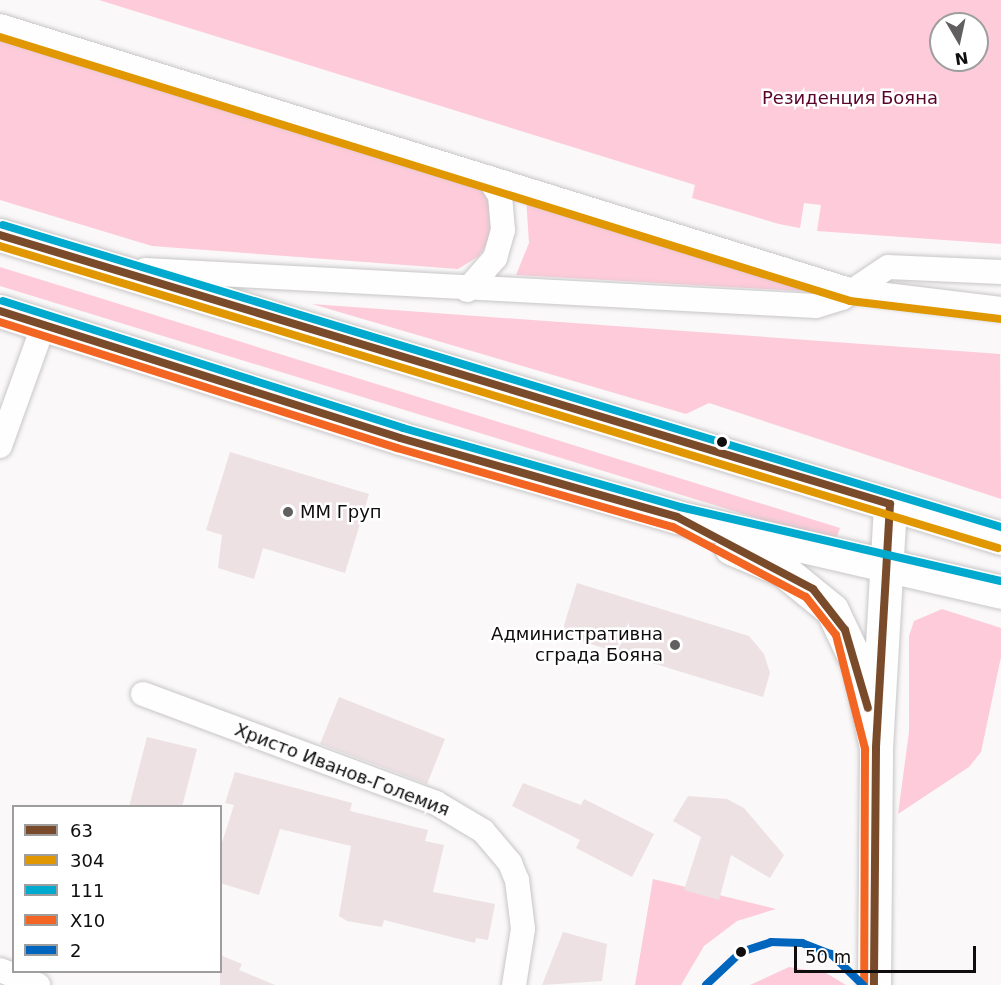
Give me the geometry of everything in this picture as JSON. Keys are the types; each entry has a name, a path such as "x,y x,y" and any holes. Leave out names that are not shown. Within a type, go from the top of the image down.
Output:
{"main road":[{"path":"0,236 1001,538"},
{"path":"0,310 400,438 677,518 889,570 1001,592"},
{"path":"874,985 876,748 889,570 890,504"},
{"path":"677,518 719,543 783,570 832,610 859,667 876,748"}],"street":[{"path":"0,26 853,291 1001,309"},
{"path":"467,290 495,258 503,230 500,196 488,177"},
{"path":"104,267 467,290 816,306 853,291 888,267 1001,272"},
{"path":"0,446 44,324"},
{"name":"Христо Иванов-Големия","path":"143,694 436,803 483,831 510,863 517,880 523,928 514,985"},
{"path":"0,970 38,985"}],"green space":[{"name":"Резиденция Бояна","path":"99,0 1001,0 1001,244 817,231 821,205 804,203 800,228 692,198 695,185"},
{"path":"0,34 487,191 496,216 492,238 479,256 458,269 152,246 0,200"},
{"path":"526,197 818,292 516,275 529,243"},
{"path":"0,267 840,528 835,542 0,286"},
{"path":"312,304 1000,354 1001,499 709,403 686,414"},
{"path":"942,609 1001,628 1001,657 981,752 969,767 898,814 909,732 909,636 914,621"},
{"path":"653,879 776,909 737,921 704,946 681,985 635,985"},
{"path":"789,967 826,973 846,985 750,985"}],"building":[{"name":"ММ Груп","path":"230,452 369,494 345,573 263,548 254,579 218,568 222,535 206,530"},
{"name":"Административна сграда Бояна","path":"577,583 749,636 764,654 770,673 763,697 561,635"},
{"path":"339,697 445,739 427,784 320,744"},
{"path":"147,737 197,749 183,805 130,805"},
{"path":"235,772 352,803 350,811 428,830 425,841 444,845 433,892 495,904 488,940 476,938 475,943 384,920 382,927 347,921 339,916 351,846 280,829 259,895 222,884 222,843 234,805 225,803"},
{"path":"523,783 581,805 584,799 654,834 632,877 576,848 580,840 512,806"},
{"path":"688,796 727,799 744,808 784,855 770,878 731,855 719,900 684,890 701,837 673,821"},
{"path":"563,932 607,944 602,981 542,985"},
{"path":"222,956 242,964 239,970 275,985 220,985"}],"transit line":[{"name":"304","path":"0,37 850,301 1000,319"},
{"name":"111","path":"3,225 1001,527"},
{"name":"63","path":"0,235 890,504 876,748 874,985"},
{"name":"304","path":"0,246 998,548"},
{"name":"111","path":"3,301 403,428 680,507 1001,581"},
{"name":"63","path":"0,311 400,438 677,517 813,589 845,630 868,708"},
{"name":"Х10","path":"0,322 397,448 673,527 806,597 836,635 865,749 864,985"},
{"name":"2","path":"706,985 741,952 771,942 802,943 831,954 863,985"}],"place":[{"name":"ММ Груп","path":"288,512"},
{"name":"Административна сграда Бояна","path":"675,645"}]}
